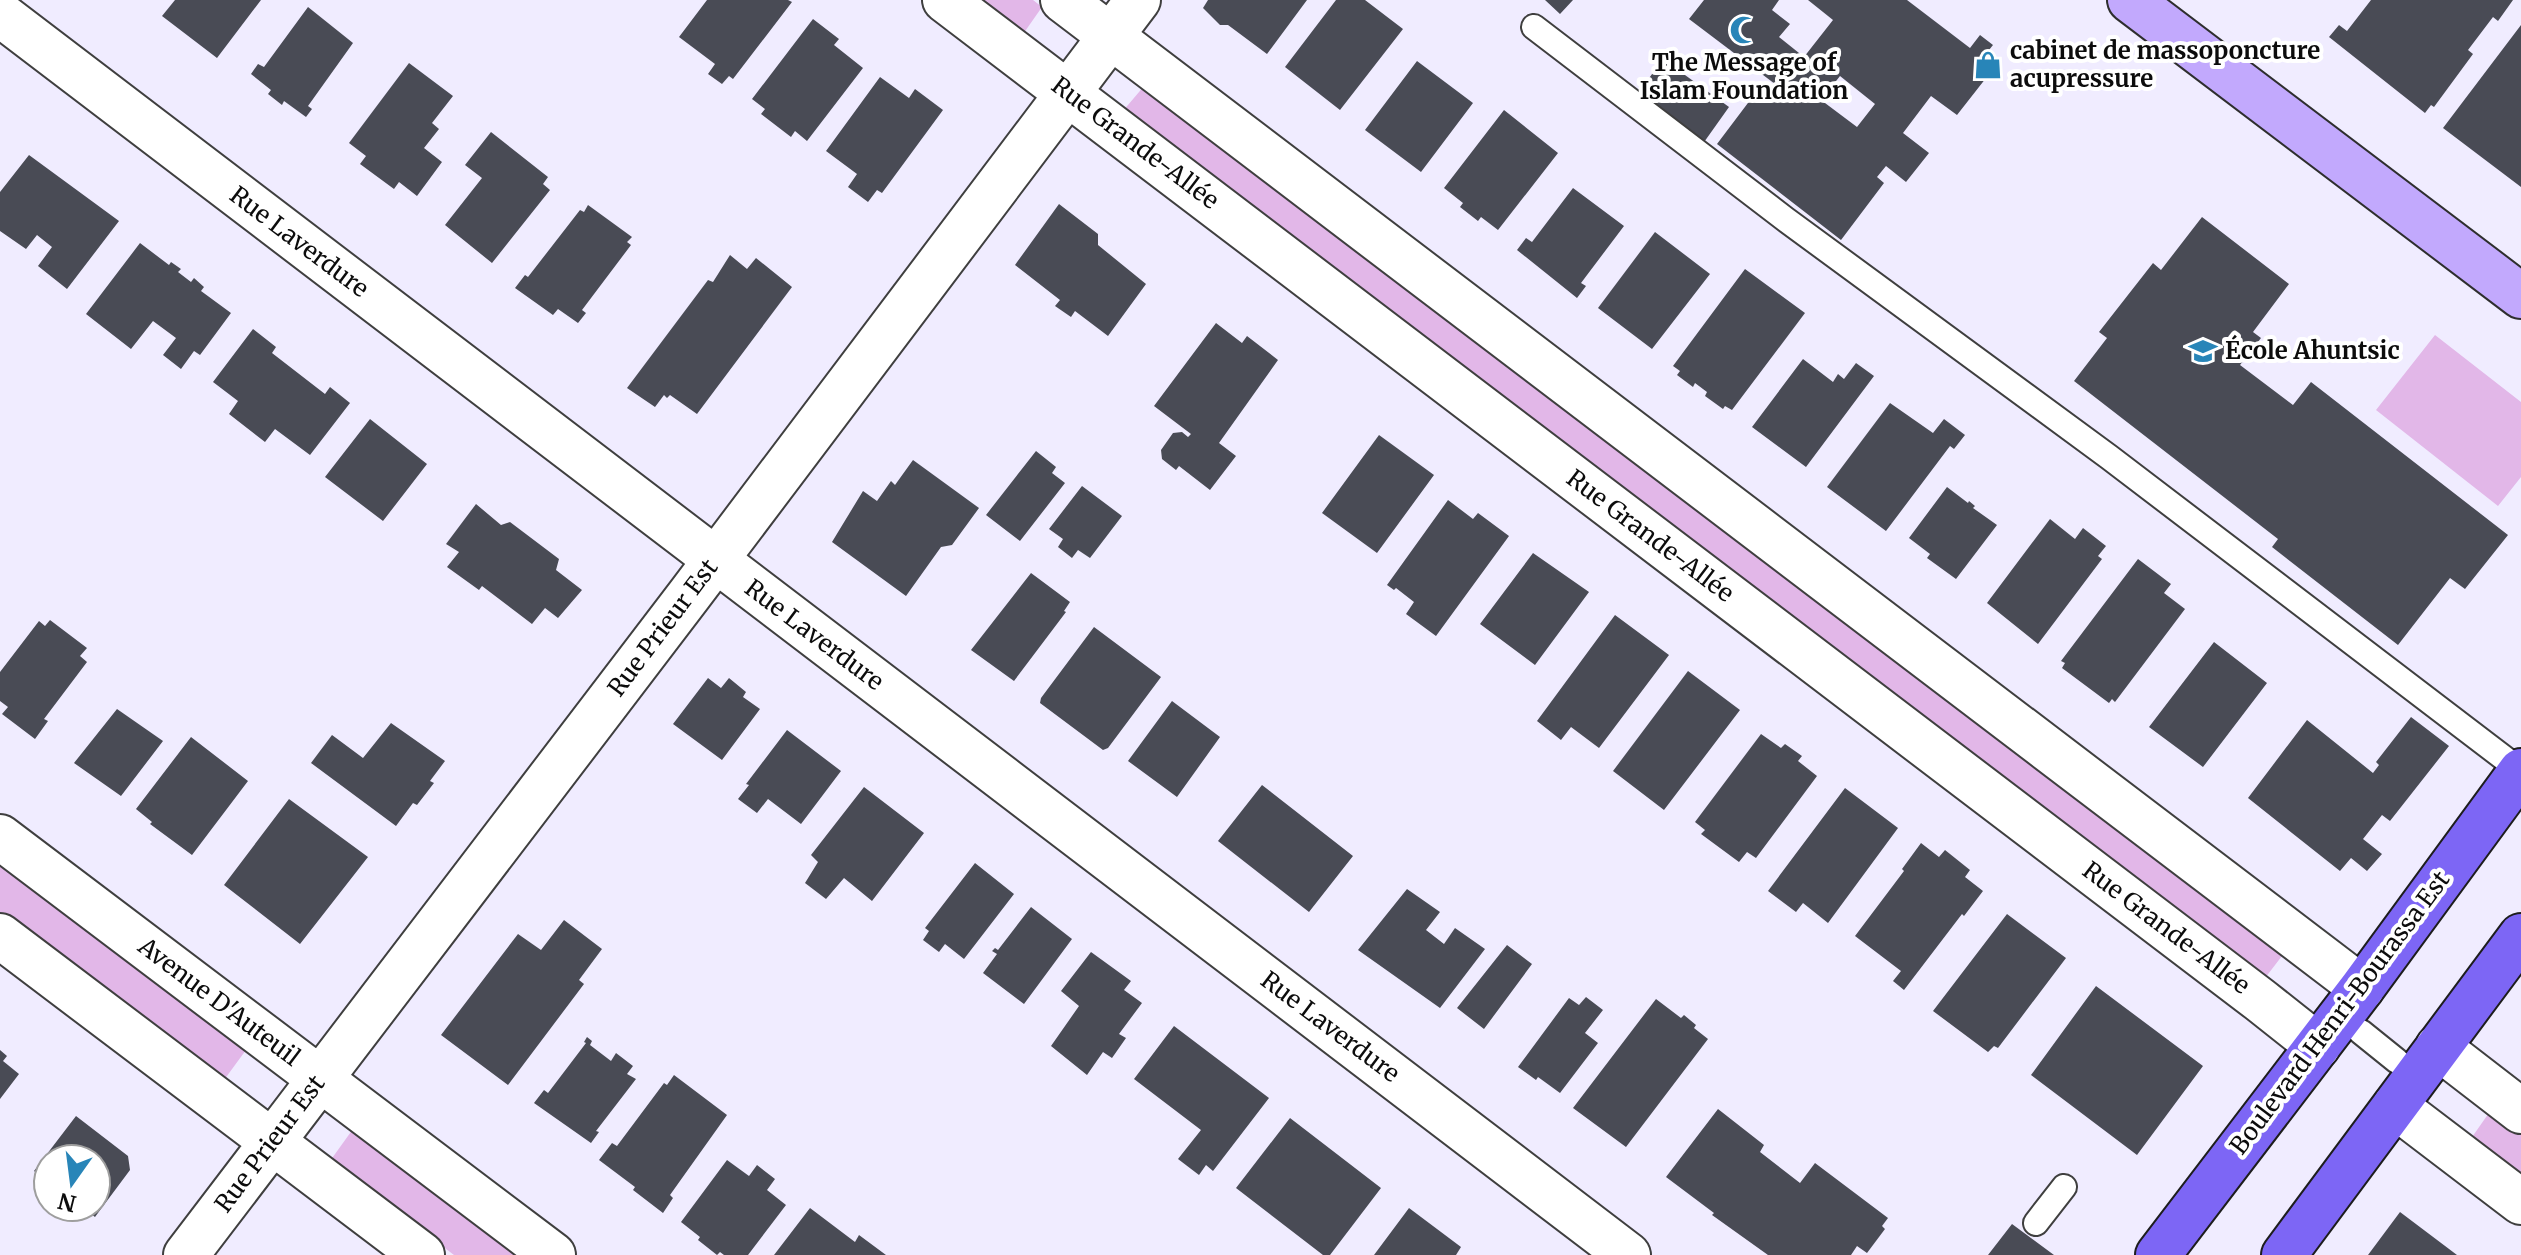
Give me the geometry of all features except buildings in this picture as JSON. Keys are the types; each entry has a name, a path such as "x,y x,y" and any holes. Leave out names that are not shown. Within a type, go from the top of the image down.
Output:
{"main road":[{"path":"2130,0 2521,296"},
{"name":"Boulevard Henri-Bourassa Est","path":"2158,1255 2362,988 2521,771"},
{"path":"2284,1255 2521,936"}],"street":[{"name":"Rue Grande-Allée","path":"945,0 2318,1046"},
{"path":"1063,0 2362,988"},
{"name":"Rue Prieur Est","path":"186,1255 1138,0"},
{"name":"Rue Laverdure","path":"0,14 1628,1255"},
{"name":"Avenue D'Auteuil","path":"0,837 553,1255"},
{"path":"0,936 422,1255"},
{"path":"2438,1047 2521,1111"},
{"path":"2395,1106 2521,1202"}],"lane":[{"path":"1534,27 1785,219 2109,457 2521,771"},
{"path":"2361,1032 2362,988"},
{"path":"2318,1046 2361,1032"},
{"path":"2361,1032 2397,1061"},
{"path":"2397,1061 2438,1047"},
{"path":"2395,1106 2397,1061"},
{"path":"2036,1223 2064,1187"}],"shaded area":[{"path":"972,0 1033,0 1042,7 1021,37"},
{"path":"1145,85 2285,952 2262,982 1122,112"},
{"path":"2435,335 2521,402 2521,477 2498,506 2376,410"},
{"path":"0,862 246,1050 224,1080 0,914"},
{"path":"2491,1110 2521,1133 2521,1179 2470,1140"},
{"path":"353,1129 521,1255 454,1255 330,1161"}],"place":[{"name":"The Message of Islam Foundation","path":"1744,30"},
{"name":"cabinet de massoponcture acupressure","path":"1988,65"},
{"name":"École Ahuntsic","path":"2203,351"}]}
